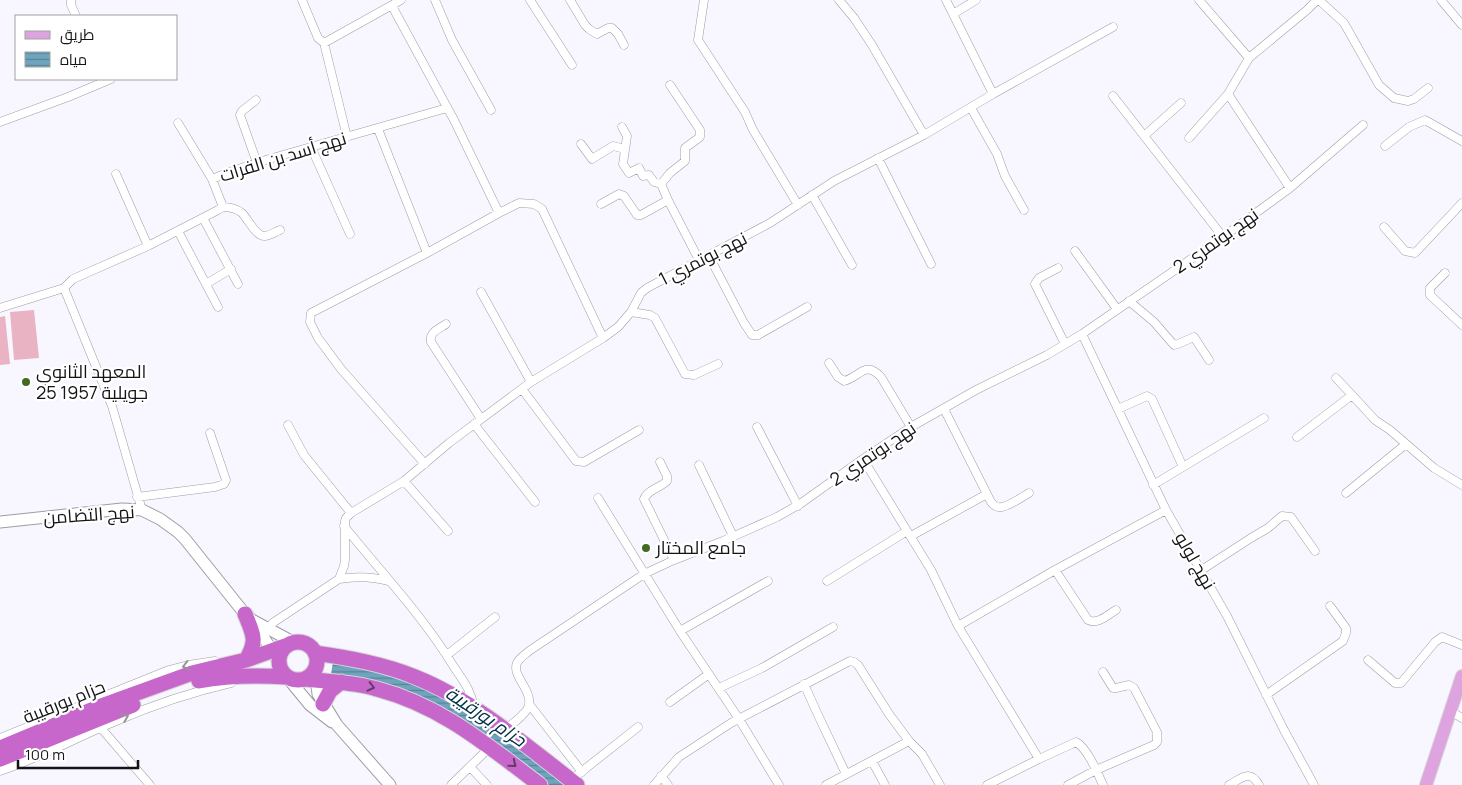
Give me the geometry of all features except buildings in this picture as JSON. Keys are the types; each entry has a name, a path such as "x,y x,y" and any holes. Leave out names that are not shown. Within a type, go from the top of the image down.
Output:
{"highway":[{"path":"240,662 253,648 261,635 253,632 248,617"},
{"path":"312,676 317,662 315,653 306,644 301,642 282,650 280,669 287,677 295,680 312,676 376,688 413,700 457,723 491,746 540,785"},
{"name":"حزام بورقيبة","path":"0,748 101,706 192,673 282,650"},
{"path":"315,653 386,667 416,677 448,692 577,779"},
{"name":"حزام بورقيبة","path":"0,759 161,694 210,679 257,675 287,677"},
{"path":"323,704 330,691 341,682"}],"main road":[{"path":"1426,785 1462,676"}],"street":[{"path":"71,0 76,15"},
{"path":"302,0 318,38 324,43 347,136"},
{"path":"324,43 401,0"},
{"path":"435,0 452,40 491,110"},
{"path":"530,0 572,65"},
{"path":"570,0 590,29 597,34 612,28 624,45"},
{"path":"704,0 698,40 745,112 753,130 798,205"},
{"path":"839,0 872,45 924,135"},
{"path":"946,0 993,94"},
{"path":"953,14 976,0"},
{"path":"1199,0 1249,58"},
{"path":"1189,138 1228,94 1249,58 1318,0 1344,24 1379,85 1394,98 1408,101 1414,99 1428,88"},
{"path":"1441,0 1462,25"},
{"path":"392,6 447,108 499,212"},
{"name":"نهج بوتمري 1","path":"351,513 404,481 474,424 531,382 618,327 631,312 646,288 770,223 834,181 924,135 1113,27"},
{"path":"0,122 68,97 106,80"},
{"path":"661,184 670,173 685,162 685,148 700,137 700,130 670,85"},
{"path":"1228,94 1290,188"},
{"path":"1113,96 1223,237"},
{"path":"256,100 242,111 240,115 256,163"},
{"path":"1144,136 1181,103"},
{"name":"نهج أسد بن الفرات","path":"0,308 64,288 73,279 148,246 223,207 212,179 256,163 447,108"},
{"path":"971,108 997,154 1004,176 1024,210"},
{"path":"1386,146 1409,127 1425,120 1462,141"},
{"path":"178,123 212,179"},
{"name":"نهج بوتمري 2","path":"529,704 527,691 519,677 517,667 519,660 529,651 644,574 777,517 798,506 911,427 976,390 1047,355 1082,334 1223,237 1290,188 1363,125"},
{"path":"622,128 627,136 623,164 629,173 638,168 644,176 648,175 654,182 661,184"},
{"path":"378,129 427,253"},
{"path":"581,144 592,158 613,146 625,149"},
{"path":"311,147 350,234"},
{"path":"878,158 931,264"},
{"path":"116,174 148,246"},
{"path":"661,184 699,260"},
{"path":"601,204 619,194 624,196 637,214 641,215 668,200"},
{"path":"812,195 852,266"},
{"path":"425,464 341,369 318,338 310,322 311,313 427,253 499,212 522,202 534,204 542,209 603,338"},
{"path":"1384,227 1405,251 1415,253 1462,203"},
{"path":"223,207 240,211 262,236 265,237 280,230"},
{"path":"203,218 238,284"},
{"path":"178,231 218,307"},
{"path":"1074,250 1117,309"},
{"path":"708,256 752,335 758,335 807,307"},
{"path":"1058,268 1039,278 1035,284 1065,344"},
{"path":"206,284 231,270"},
{"path":"1445,273 1430,288 1430,295 1462,325"},
{"path":"64,288 112,406 142,510"},
{"path":"481,292 531,382"},
{"path":"1129,301 1154,322 1174,345 1194,337 1209,360"},
{"path":"631,312 650,315 655,318 685,374 694,375 718,364"},
{"path":"446,324 432,334 431,342 481,419"},
{"name":"نهج لولو","path":"1082,334 1166,510 1227,616 1314,785"},
{"path":"828,363 838,378 844,381 867,369 878,374 911,427"},
{"path":"1336,378 1375,420 1390,430 1434,468 1462,485"},
{"path":"522,389 576,461 584,462 639,430"},
{"path":"1297,437 1352,395"},
{"path":"1118,409 1147,396 1152,399 1183,467"},
{"path":"944,409 995,506 1000,508 1029,493"},
{"path":"1154,485 1264,418"},
{"path":"474,424 534,502"},
{"path":"288,425 304,455 351,513 346,518 344,526 345,560 339,578"},
{"path":"757,427 798,506"},
{"path":"137,497 224,484 226,480 210,432"},
{"path":"1346,494 1406,444"},
{"path":"863,459 930,570 958,626 1038,759"},
{"path":"660,462 667,476 667,481 646,494 644,499 674,560"},
{"path":"699,465 733,536"},
{"path":"404,481 448,531"},
{"path":"827,581 909,534 987,494"},
{"path":"598,498 644,574 739,719 779,785"},
{"name":"نهج التضامن","path":"0,522 122,509 142,510 171,526 185,539 248,617"},
{"path":"958,626 1055,570 1166,510"},
{"path":"1200,571 1268,528 1282,516 1291,517 1315,550"},
{"path":"344,526 424,623 447,655 471,694 474,708"},
{"path":"1055,570 1088,620 1092,622 1099,621 1116,610"},
{"path":"261,635 274,622 339,578 369,576 390,582"},
{"path":"680,631 768,580"},
{"path":"1266,695 1343,641 1346,628 1330,606"},
{"path":"447,655 495,617"},
{"path":"719,688 762,668 833,626"},
{"path":"261,635 282,650"},
{"path":"261,635 282,650"},
{"path":"1368,660 1395,683 1401,682 1435,642 1442,637 1462,645"},
{"path":"654,785 679,757 739,719 850,661 858,665 889,714 908,740 922,754 940,785"},
{"path":"0,738 170,670 201,662 240,662"},
{"path":"1068,785 1157,742 1157,732 1134,688 1129,685 1113,688 1103,672"},
{"path":"670,702 709,674"},
{"path":"0,771 49,752 160,703 257,675"},
{"path":"312,676 323,704 337,725"},
{"path":"287,677 310,705 337,725 390,785"},
{"path":"804,684 843,776 845,785"},
{"path":"504,730 527,710 529,704"},
{"path":"529,704 577,779 638,727"},
{"path":"1450,710 1462,718"},
{"path":"101,728 150,785"},
{"path":"826,785 908,740"},
{"path":"987,785 1076,742 1082,746 1096,770 1102,785"},
{"path":"451,785 491,746"},
{"path":"872,761 885,785"},
{"path":"470,767 487,785"},
{"path":"1229,785 1251,775 1259,785"},
{"path":"661,776 668,785"}],"shaded area":[{"path":"34,310 39,358 14,360 10,312"},
{"path":"5,316 10,364 0,365 0,317"}],"water":[{"path":"333,662 390,673 461,705 569,785 547,785 480,734 351,678 331,674"}],"place":[{"name":"المعهد الثانوي 25 جويلية 1957","path":"26,382"},
{"name":"جامع المختار","path":"646,548"}]}
